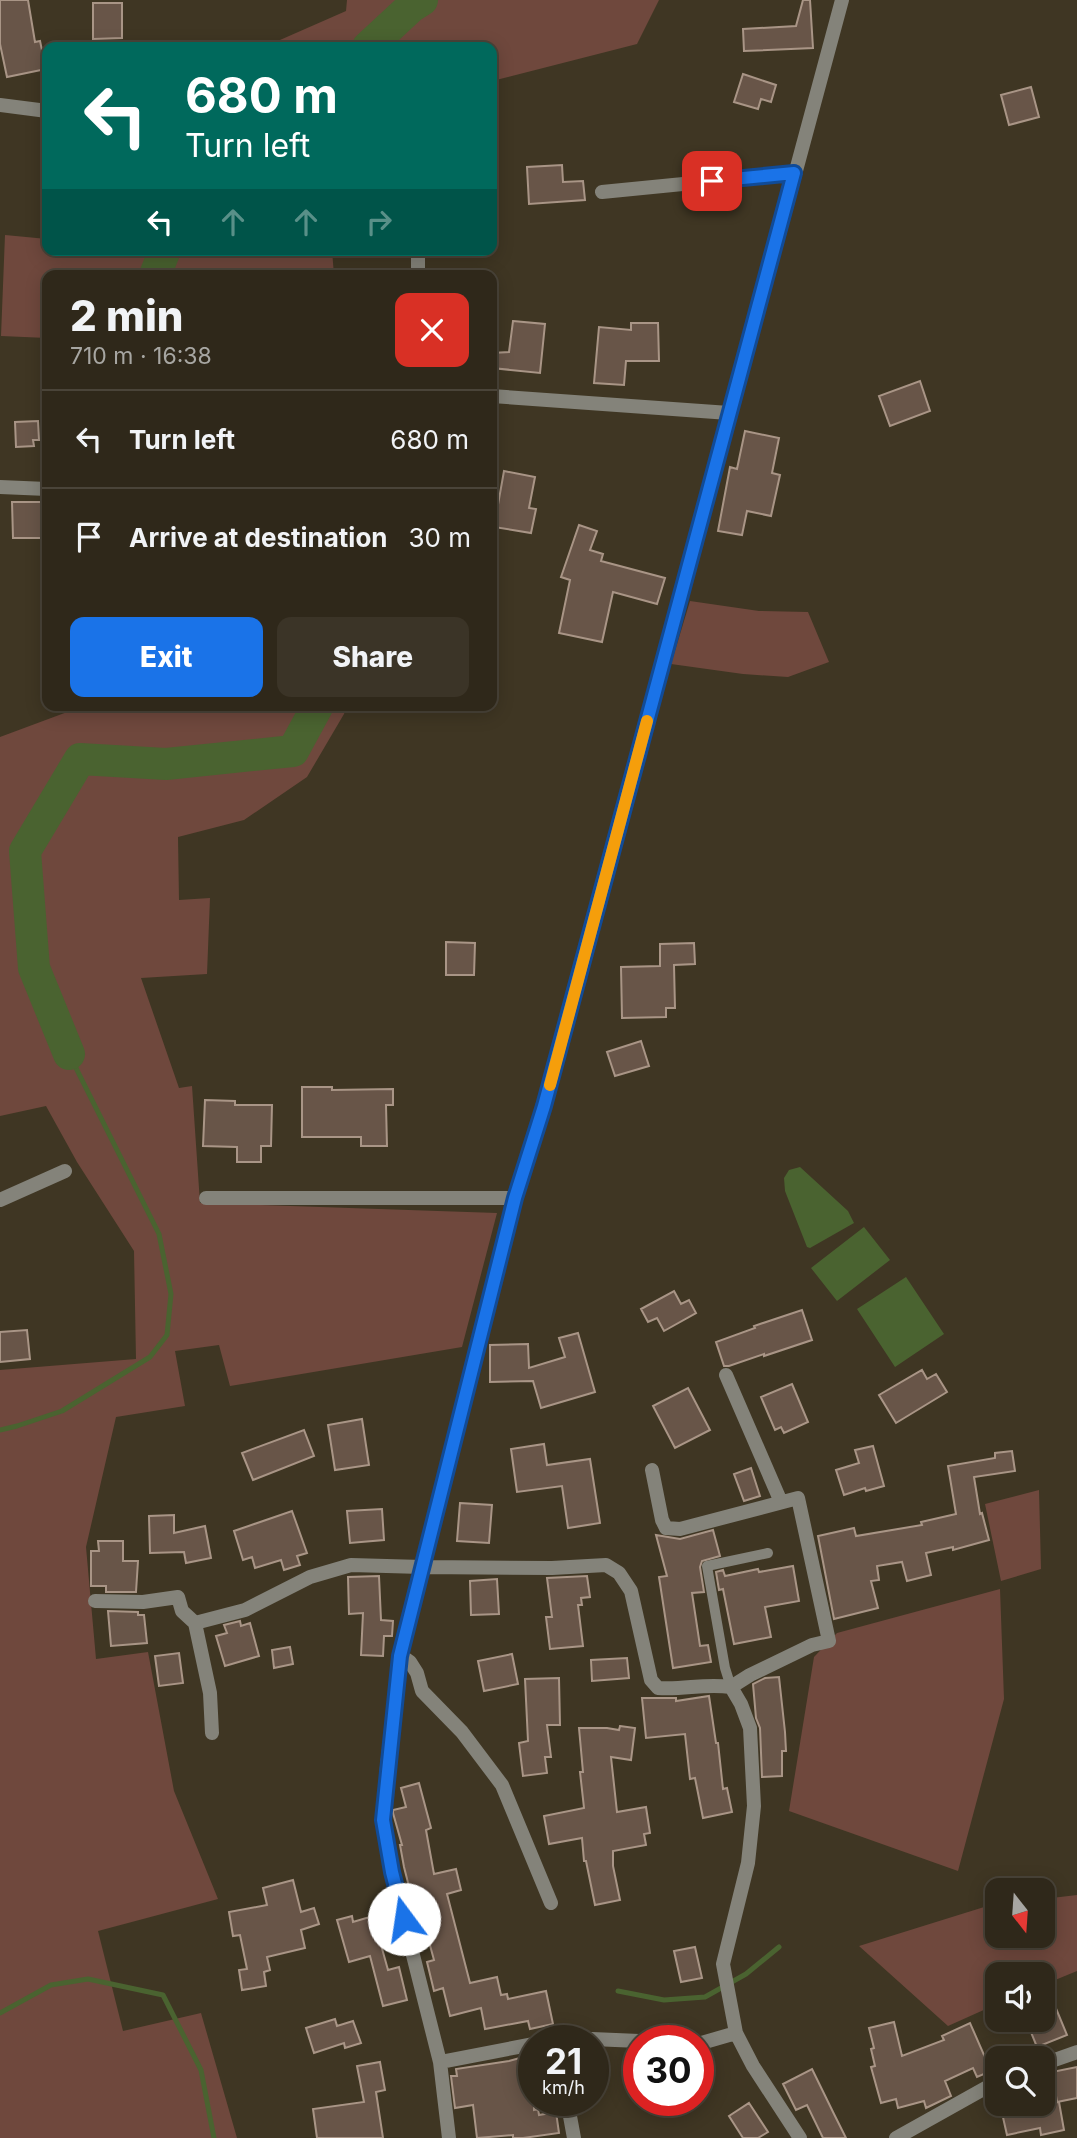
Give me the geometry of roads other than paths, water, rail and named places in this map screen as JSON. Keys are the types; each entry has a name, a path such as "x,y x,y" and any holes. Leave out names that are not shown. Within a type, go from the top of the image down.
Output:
{"street":[{"path":"449,2138 439,2062 392,1872 383,1820 400,1656 515,1198 548,1093 842,0"},
{"path":"0,105 42,110"},
{"path":"602,192 794,173"},
{"path":"497,396 729,413"},
{"path":"0,487 42,488"},
{"path":"0,1200 65,1171"},
{"path":"206,1198 515,1198"},
{"path":"726,1375 781,1502"},
{"path":"195,1623 245,1609 310,1577 351,1564 552,1568 606,1565 619,1573 631,1591 651,1679 658,1688 675,1689 711,1684 731,1687 812,1645 829,1641 798,1498 680,1529 666,1528 652,1470"},
{"path":"95,1601 143,1602 178,1597 182,1611 195,1623 210,1693 212,1733"},
{"path":"400,1656 410,1662 417,1673 422,1691 463,1732 502,1785 551,1903"},
{"path":"731,1687 750,1728 754,1806 748,1863 723,1964 734,2026 753,2066 800,2138"},
{"path":"714,2036 734,2026"},
{"path":"439,2062 518,2047"},
{"path":"1055,2060 1077,2052"},
{"path":"896,2138 985,2088"},
{"path":"570,2116 574,2138"}],"lane":[{"path":"731,1687 725,1668 707,1566 768,1553"}],"waterway":[{"path":"373,42 422,0"},
{"path":"157,270 163,256"},
{"path":"69,1054 34,968 25,851 80,759 166,764 293,751 315,711"},
{"path":"0,1430 62,1411 150,1357 167,1335 171,1294 159,1234 69,1054"},
{"path":"618,1991 664,2000 705,1997 746,1974 779,1947"},
{"path":"0,2013 51,1985 88,1979 163,1995 201,2070 214,2138"}]}
